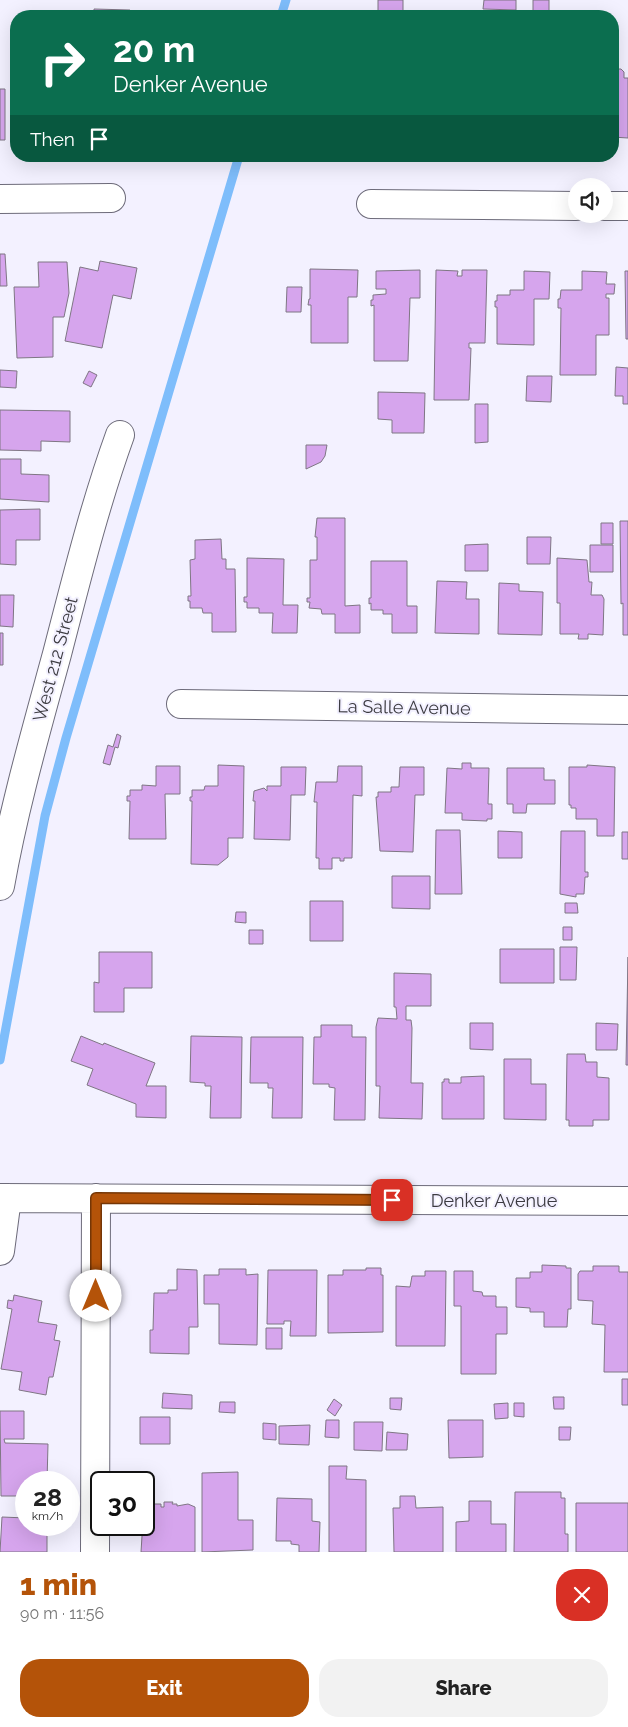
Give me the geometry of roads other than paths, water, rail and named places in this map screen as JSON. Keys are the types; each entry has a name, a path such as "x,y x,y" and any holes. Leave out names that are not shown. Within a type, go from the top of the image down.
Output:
{"street":[{"path":"0,199 111,198"},
{"path":"371,204 568,206"},
{"path":"613,206 628,206"},
{"name":"West 212 Street","path":"0,886 8,837 53,667 102,484 120,435"},
{"name":"La Salle Avenue","path":"181,704 628,710"},
{"path":"0,1251 4,1198"},
{"name":"Denker Avenue","path":"4,1198 628,1201"},
{"path":"95,1552 96,1198"}],"waterway":[{"path":"283,10 286,0"},
{"path":"0,1060 45,816 66,738 237,162"}]}
